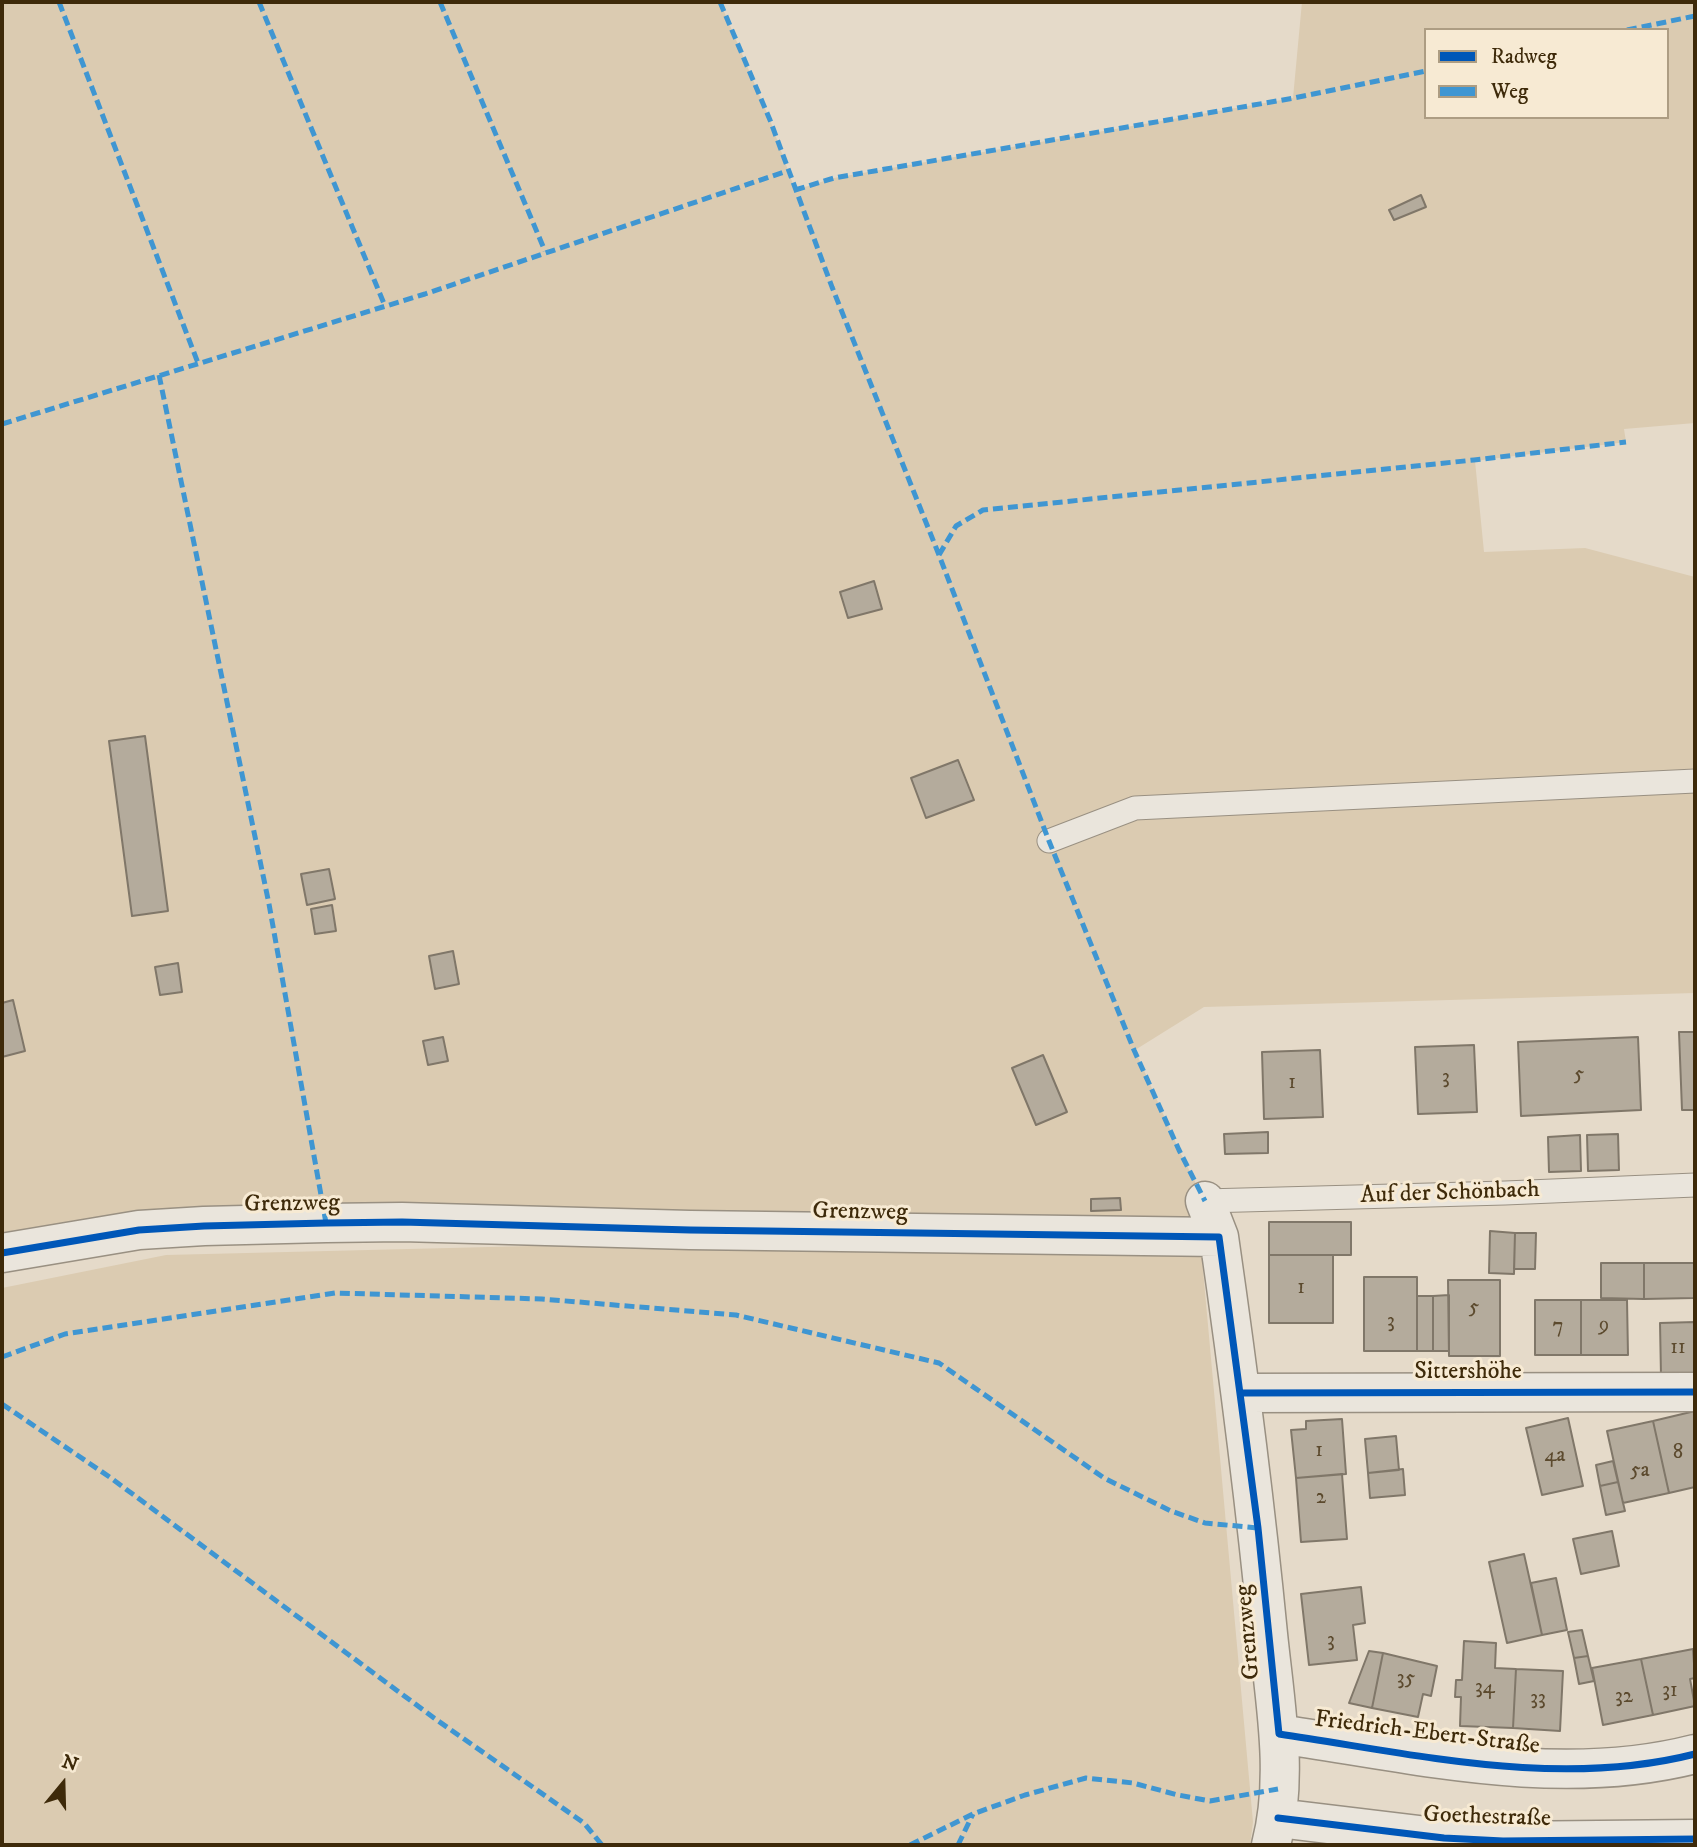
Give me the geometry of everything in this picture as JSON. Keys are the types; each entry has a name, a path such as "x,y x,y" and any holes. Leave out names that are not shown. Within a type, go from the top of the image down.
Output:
{"street":[{"name":"Grenzweg","path":"1205,1200 1219,1237 1258,1528 1279,1734 1274,1831"},
{"name":"Grenzweg","path":"2,1254 139,1230 326,1223 402,1222 690,1230 1219,1237"},
{"name":"Sittershöhe","path":"1241,1394 1695,1392"},
{"name":"Friedrich-Ebert-Straße","path":"1279,1734 1479,1765 1524,1768 1617,1768 1695,1754"},
{"name":"Goethestraße","path":"1274,1831 1503,1841 1695,1839"}],"lane":[{"path":"1049,841 1135,808 1695,781"},
{"name":"Auf der Schönbach","path":"1205,1200 1505,1193 1695,1185"}],"shaded area":[{"path":"2,2 720,2 770,120 795,190 834,178 1293,98 1302,2 1695,2 1695,423 1624,429 1626,442 1475,461 1484,552 1585,548 1695,577 1695,993 1204,1007 1135,1050 1179,1150 1205,1201 1200,1237 1253,1822 1250,1845 2,1845 2,1288 166,1255 975,1235 402,1222 2,1253"}],"building":[{"path":"1421,195 1426,207 1394,220 1389,210"},
{"path":"874,581 882,609 848,618 840,592"},
{"path":"145,736 168,911 132,916 109,741"},
{"path":"958,760 974,800 926,818 911,778"},
{"path":"329,869 335,899 307,905 301,874"},
{"path":"332,905 336,931 315,934 311,909"},
{"path":"453,951 459,984 435,989 429,956"},
{"path":"178,963 182,992 160,995 155,967"},
{"path":"13,1000 25,1051 2,1057 2,1003"},
{"path":"1679,1032 1695,1032 1695,1110 1682,1110"},
{"path":"443,1037 448,1061 428,1065 423,1041"},
{"path":"1638,1037 1641,1110 1521,1116 1518,1042"},
{"path":"1474,1045 1477,1112 1418,1114 1415,1047"},
{"path":"1320,1050 1323,1117 1264,1119 1262,1052"},
{"path":"1043,1055 1067,1112 1036,1125 1012,1068"},
{"path":"1268,1132 1268,1153 1225,1154 1224,1134"},
{"path":"1618,1134 1619,1170 1588,1171 1587,1135"},
{"path":"1580,1135 1581,1171 1549,1172 1548,1137"},
{"path":"1120,1198 1121,1210 1091,1211 1091,1199"},
{"path":"1269,1222 1351,1222 1351,1255 1269,1255"},
{"path":"1490,1231 1515,1233 1514,1274 1489,1273"},
{"path":"1515,1233 1536,1233 1535,1269 1514,1269"},
{"path":"1269,1255 1333,1255 1333,1323 1269,1323"},
{"path":"1601,1263 1644,1263 1644,1299 1601,1298"},
{"path":"1644,1263 1694,1263 1694,1298 1644,1299"},
{"path":"1364,1277 1417,1277 1417,1351 1364,1351"},
{"path":"1448,1280 1500,1280 1500,1356 1449,1356"},
{"path":"1449,1295 1449,1351 1433,1351 1433,1296"},
{"path":"1417,1296 1433,1296 1433,1351 1417,1351"},
{"path":"1535,1300 1581,1300 1581,1355 1535,1355"},
{"path":"1581,1300 1627,1300 1628,1355 1581,1355"},
{"path":"1695,1322 1695,1376 1661,1376 1660,1323"},
{"path":"1695,1411 1695,1487 1669,1493 1653,1421"},
{"path":"1568,1418 1583,1486 1542,1495 1526,1428"},
{"path":"1342,1419 1346,1474 1296,1478 1291,1430 1306,1429 1306,1421"},
{"path":"1653,1421 1669,1493 1623,1503 1607,1431"},
{"path":"1396,1436 1399,1470 1368,1473 1365,1439"},
{"path":"1613,1461 1618,1482 1600,1486 1596,1465"},
{"path":"1403,1469 1405,1495 1370,1498 1368,1473"},
{"path":"1342,1474 1347,1539 1301,1542 1296,1478"},
{"path":"1618,1482 1625,1511 1606,1515 1600,1486"},
{"path":"1612,1531 1619,1566 1581,1574 1573,1539"},
{"path":"1524,1554 1542,1635 1507,1643 1489,1562"},
{"path":"1556,1578 1567,1630 1542,1635 1531,1583"},
{"path":"1361,1587 1365,1623 1353,1625 1357,1660 1309,1665 1301,1594"},
{"path":"1582,1630 1588,1656 1574,1658 1568,1632"},
{"path":"1464,1641 1496,1643 1495,1668 1516,1669 1513,1728 1460,1726 1461,1697 1455,1697 1456,1680 1462,1680"},
{"path":"1693,1649 1695,1678 1690,1679 1695,1706 1653,1715 1641,1659"},
{"path":"1369,1651 1383,1653 1372,1708 1349,1703"},
{"path":"1383,1653 1437,1666 1431,1696 1423,1694 1418,1717 1372,1708"},
{"path":"1588,1656 1594,1681 1579,1684 1574,1658"},
{"path":"1641,1659 1653,1715 1603,1725 1592,1668"},
{"path":"1516,1669 1563,1671 1560,1731 1513,1728"}],"marked path":[{"path":"59,2 198,363"},
{"path":"259,2 385,306"},
{"path":"440,2 545,251"},
{"path":"720,2 770,120 832,287 1049,841 1134,1050 1205,1201"},
{"path":"1637,28 1695,16"},
{"path":"795,190 834,178 1294,98 1424,71"},
{"path":"2,424 425,294 787,171"},
{"path":"159,375 269,904 326,1223"},
{"path":"939,555 956,526 983,510 1626,442"},
{"path":"2,1357 65,1334 335,1293 542,1299 736,1315 939,1363 1104,1478 1171,1511 1205,1523 1258,1528"},
{"path":"2,1404 111,1478 434,1718 584,1823 602,1845"},
{"path":"910,1845 973,1814 1025,1795 1086,1778 1133,1783 1210,1801 1278,1789"},
{"path":"958,1845 973,1814"}],"cycle path":[{"path":"2,1253 139,1230 402,1222 690,1230 1219,1237 1258,1528 1279,1734 1487,1765 1539,1768 1643,1764 1695,1754"},
{"path":"1241,1393 1695,1392"},
{"path":"1278,1818 1444,1838 1503,1841 1695,1839"}]}
